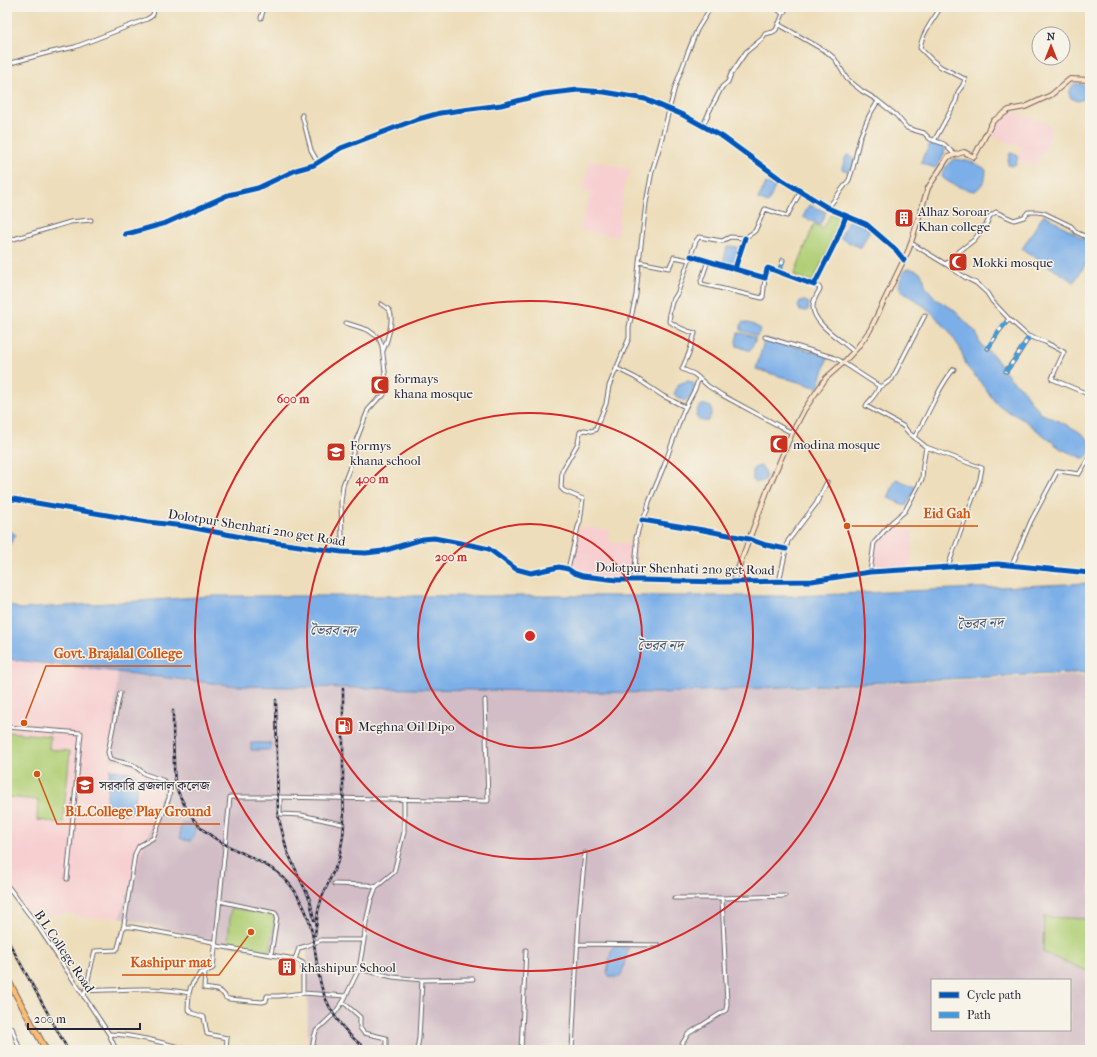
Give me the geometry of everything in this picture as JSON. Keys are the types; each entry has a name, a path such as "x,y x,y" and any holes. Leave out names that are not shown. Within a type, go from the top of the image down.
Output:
{"highway":[{"path":"7,978 46,1050"}],"street":[{"path":"7,64 74,47 147,19 154,14 153,7"},
{"path":"261,18 264,7"},
{"path":"568,568 580,522 583,499 564,491 561,488 562,471 578,443 580,432 584,430 595,430 606,404 608,386 629,338 636,295 646,203 652,171 676,83 697,30 711,7"},
{"path":"775,7 783,14"},
{"path":"703,126 722,87 728,82 731,74 746,52 762,39 765,34 776,30 787,7"},
{"path":"934,140 956,101 958,92 965,79 941,67 920,48 924,34 941,7"},
{"path":"778,24 827,52 835,59 847,79 896,115 907,128 924,133 930,139 944,144 955,155"},
{"path":"733,582 768,489 792,433 804,410 826,378 854,351 870,330 911,243 928,188 948,156 964,152 974,157 992,121 1008,110 1025,107 1051,95 1070,79 1090,80"},
{"path":"125,234 166,224 228,195 258,188 296,170 314,165 341,148 415,120 440,113 501,105 544,94 578,90 604,92 645,99 670,109 703,126 723,137 779,178 829,208 866,224 896,250 904,260"},
{"path":"829,208 849,180 860,137 869,116 878,101"},
{"path":"302,115 311,150 318,163"},
{"path":"792,433 722,395 694,374 682,369 695,333 686,331 669,322 669,314 672,302 678,292 696,241 700,237 722,242 730,237 745,238 756,231 765,209 787,216 801,191"},
{"path":"946,264 974,240 987,223 990,216 996,212 1014,220 1024,217 1028,212 1044,213 1071,226 1076,232 1090,238"},
{"path":"814,285 837,239 846,216"},
{"path":"7,241 70,222 91,220"},
{"path":"735,269 745,238"},
{"path":"911,243 976,284 987,293 992,301 1009,319 1029,337 1045,342 1064,352 1052,379 1090,395"},
{"path":"639,262 669,268 674,257 690,258 708,261 765,278"},
{"path":"779,272 783,260"},
{"path":"708,261 701,281 702,284 762,298 767,268 819,286 820,289 812,304 820,324 854,351"},
{"path":"382,304 392,315 387,343 383,353"},
{"path":"925,315 892,379 879,387 866,406 903,426 926,447 982,468 980,479 948,566"},
{"path":"988,348 1009,319"},
{"path":"342,552 341,502 343,485 349,470 355,444 368,410 378,399 383,396 387,389 380,338 368,330 346,323"},
{"path":"765,337 825,354 873,381 879,387"},
{"path":"1006,371 1013,363 1029,337"},
{"path":"616,368 636,378 663,396 685,407"},
{"path":"914,437 921,427 947,377 954,369"},
{"path":"634,580 637,544 636,538 639,527 647,511 649,502 664,466 685,407 699,378"},
{"path":"870,572 874,543 892,522 905,511 922,479 926,447"},
{"path":"1012,565 1031,521 1057,472 1079,474 1090,456"},
{"path":"779,582 788,541 816,504 827,482"},
{"name":"Dolotpur Shenhati 2no get Road","path":"7,498 140,521 184,526 257,540 342,552 377,552 423,539 434,538 489,549 516,569 531,573 559,567 568,568 574,573 583,576 617,580 733,582 812,581 870,572 998,564 1090,573"},
{"path":"642,520 749,539 766,545 786,549"},
{"path":"84,997 96,951 116,950 118,948 124,924 135,854 139,846 152,838 169,798 170,789 167,783 145,774 133,765 110,759 108,752 120,693"},
{"path":"226,1050 227,1038 207,1034 204,1017 192,1013 188,1009 190,986 200,973 213,968 230,796 488,802 485,700"},
{"path":"7,727 80,733 67,879"},
{"path":"280,797 280,814 301,815 342,824"},
{"path":"312,1050 316,1031 344,1002 359,969 371,900 376,887 394,872 404,832 404,800"},
{"path":"572,1050 577,944 585,852"},
{"path":"334,884 368,885 376,887"},
{"name":"B L College Road","path":"7,885 37,925 109,1034 116,1050"},
{"path":"674,898 785,896"},
{"path":"682,1050 682,1044 688,1034 726,1010 728,1004 722,898"},
{"path":"219,901 275,913 277,916 272,955"},
{"path":"124,924 125,927 213,942 217,946 295,959 303,963 303,993"},
{"path":"295,959 299,948 321,940 364,940"},
{"path":"577,944 659,945"},
{"path":"521,1050 526,950"},
{"path":"359,969 393,977 422,980 473,979"},
{"path":"205,972 204,988 220,990 226,998 229,999 262,1002 266,1001 267,996 303,993 346,996"},
{"path":"418,1050 422,980"},
{"path":"85,991 174,990 189,993"},
{"path":"344,1002 360,1017 360,1028 364,1033 386,1038 386,1050"},
{"path":"12,1028 20,1050"},
{"path":"109,1034 121,1034 190,1050"}],"shaded area":[{"path":"1009,113 1017,113 1046,122 1052,128 1049,140 1035,167 1018,160 1022,147 989,135 992,126 1001,117"},
{"path":"590,161 630,169 629,178 626,178 625,181 617,237 580,230 590,193 583,191"},
{"path":"892,523 913,532 910,568 871,570 875,543"},
{"path":"579,526 609,530 610,542 636,544 634,579 599,578 584,575 571,568"},
{"name":"সরকারি ব্রজলাল কলেজ","path":"7,659 118,672 116,695 133,765 162,780 165,791 146,840 120,917 87,918 69,913 31,917 7,885"},
{"path":"118,672 237,686 552,689 553,691 661,693 1090,675 1090,1050 308,1050 307,947 271,955 120,917 146,840 165,791 162,779 145,774 133,765 110,759"}],"green space":[{"path":"831,214 844,219 812,282 794,275 814,224 823,228"},
{"path":"7,732 50,736 49,749 70,751 63,823 37,820 38,800 7,797"},
{"path":"231,908 274,915 275,919 270,952 228,944"},
{"path":"1044,917 1090,919 1090,972 1043,952"}],"water":[{"path":"1075,84 1088,87 1086,98 1078,101 1071,98 1070,90"},
{"path":"930,144 945,147 942,158 935,168 921,163"},
{"path":"1010,153 1017,154 1018,157 1016,164 1012,166 1008,165"},
{"path":"849,155 854,158 854,164 850,170 845,171 842,168 846,156"},
{"path":"954,159 971,162 986,170 983,182 975,191 957,186 942,177 946,167"},
{"path":"766,183 775,187 768,203 758,199"},
{"path":"809,205 826,212 820,225 803,217"},
{"path":"1044,214 1090,243 1090,257 1074,282 1022,249"},
{"path":"849,219 870,229 861,248 840,238"},
{"path":"727,247 737,247 739,250 734,267 723,263"},
{"path":"907,269 912,269 921,273 925,286 937,300 953,309 976,332 980,344 993,355 1009,377 1025,392 1042,414 1067,425 1089,441 1089,453 1087,456 1082,458 1061,449 1024,420 1007,411 995,402 980,381 967,367 960,348 948,330 924,306 901,291 899,285 903,272"},
{"path":"800,301 809,303 808,310 800,311 798,306"},
{"path":"742,322 752,324 761,329 757,336 741,330"},
{"path":"738,333 756,338 751,350 737,346 736,341"},
{"path":"765,338 828,356 818,388 756,369"},
{"path":"687,381 692,382 695,385 692,394 685,401 678,398 674,394 679,384"},
{"path":"702,405 711,407 712,409 708,421 700,420 696,416 698,408"},
{"path":"760,466 765,472 765,480 754,482 753,470 754,468"},
{"path":"896,479 916,487 906,506 888,498"},
{"path":"7,529 16,535 9,545 7,543"},
{"name":"ভৈরব নদ","path":"1090,583 1090,672 661,693 237,686 7,659 7,604 20,609 213,596 796,596"},
{"path":"251,743 271,743 271,750 251,750"},
{"path":"110,769 134,773 139,777 133,812 122,815 105,809"},
{"path":"183,823 190,824 195,828 194,835 190,841 180,838 180,829"},
{"path":"619,947 628,949 621,976 609,976 607,972 612,948"}],"railway":[{"path":"315,935 318,911 322,897 339,859 343,836 343,688"},
{"path":"276,700 278,815 287,851 310,900 314,920"},
{"path":"173,711 175,784 188,811 196,823 206,832 217,840 277,872 293,889 305,909 311,927 319,976 325,998 336,1018 343,1027 368,1050"},
{"path":"7,939 68,1050"}],"marked path":[{"path":"779,272 783,260"},
{"path":"988,348 1009,319"},
{"path":"1006,371 1029,337"}],"cycle path":[{"path":"125,234 166,223 228,195 258,188 296,170 314,165 341,148 415,120 440,113 501,105 544,94 578,90 604,92 645,99 683,115 723,137 779,178 828,208 866,224 896,250 904,260"},
{"path":"735,269 765,278 768,268 814,285 837,239 846,216"},
{"path":"691,256 735,269 745,238"},
{"path":"7,498 148,522 184,526 257,540 342,552 366,553 383,551 423,539 434,538 489,549 516,569 531,573 559,567 568,569 583,576 617,580 720,582 812,581 870,572 998,564 1090,573"},
{"path":"642,520 749,539 766,545 786,549"}],"place":[{"name":"Alhaz Soroar Khan college","path":"904,218"},
{"name":"Mokki mosque","path":"958,262"},
{"name":"formays khana mosque","path":"380,385"},
{"name":"modina mosque","path":"779,444"},
{"name":"Formys khana school","path":"336,452"},
{"name":"Eid Gah","path":"847,526"},
{"name":"Govt. Brajalal College","path":"24,723"},
{"name":"Meghna Oil Dipo","path":"344,726"},
{"name":"B.L.College Play Ground","path":"37,774"},
{"name":"সরকারি ব্রজলাল কলেজ","path":"85,785"},
{"name":"Kashipur mat","path":"251,932"},
{"name":"khashipur School","path":"287,967"}]}
